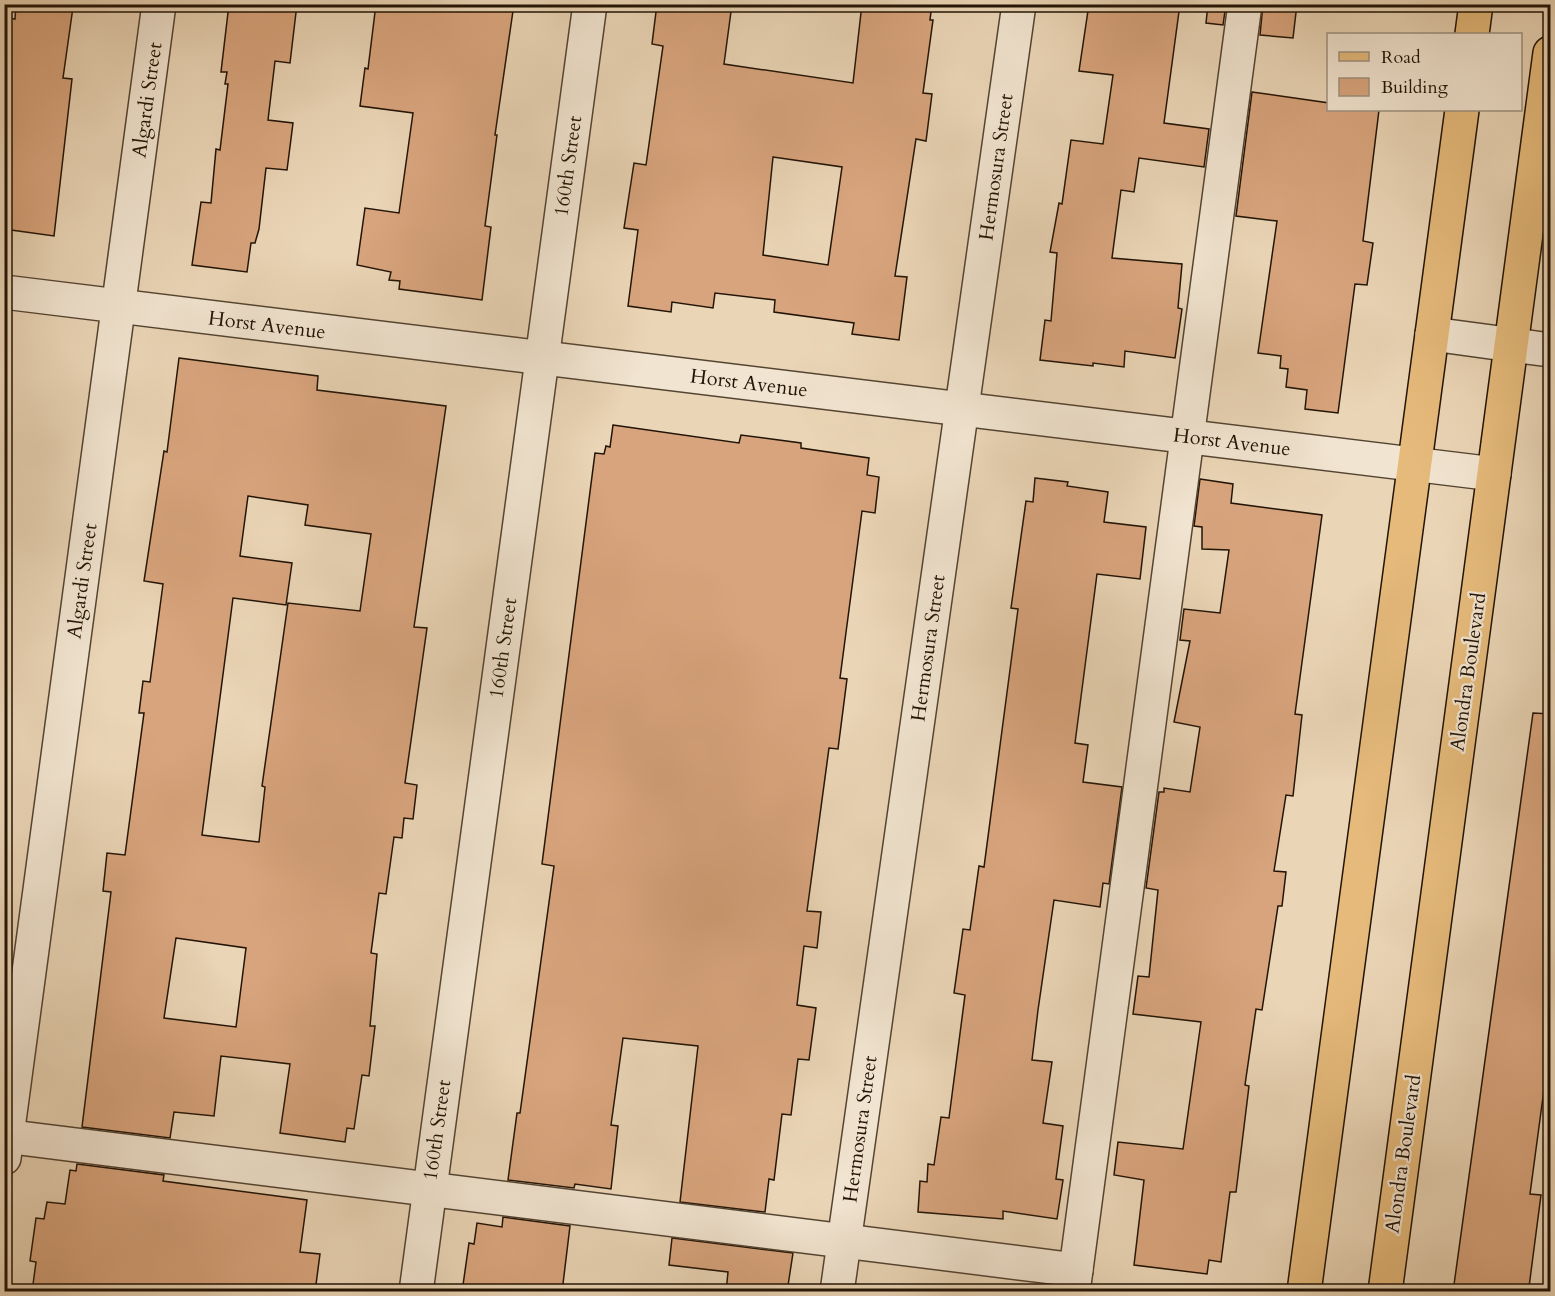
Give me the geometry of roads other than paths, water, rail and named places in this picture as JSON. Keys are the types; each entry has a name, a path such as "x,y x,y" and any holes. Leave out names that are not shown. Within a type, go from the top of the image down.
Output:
{"main road":[{"path":"1472,33 1476,4"},
{"name":"Alondra Boulevard","path":"1385,1292 1551,53"},
{"path":"1304,1292 1462,111"}],"street":[{"name":"Algardi Street","path":"6,1143 159,4"},
{"name":"160th Street","path":"416,1292 590,4"},
{"name":"Hermosura Street","path":"837,1292 1019,4"},
{"path":"6,1143 429,1189 844,1240 1074,1281 1245,4"},
{"name":"Horst Avenue","path":"4,292 1494,474"},
{"path":"1432,334 1551,350"}]}
